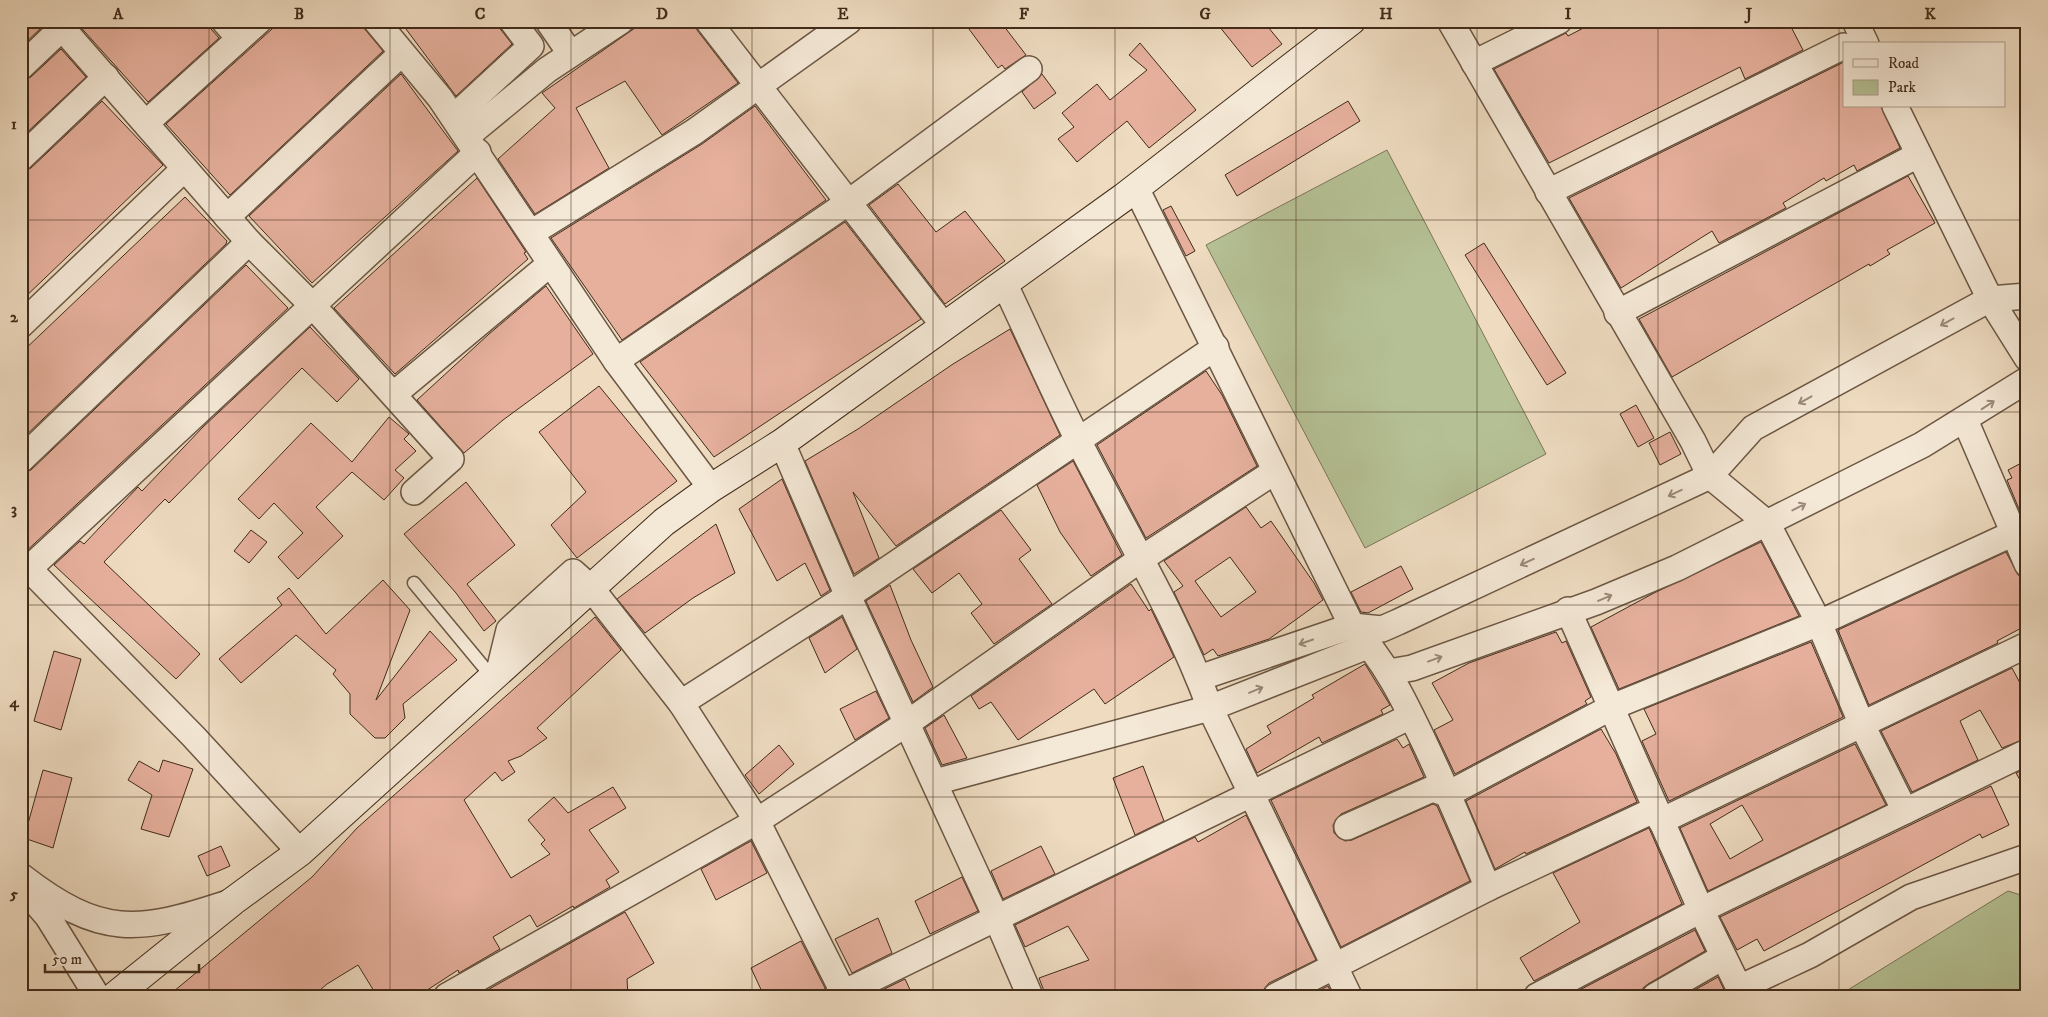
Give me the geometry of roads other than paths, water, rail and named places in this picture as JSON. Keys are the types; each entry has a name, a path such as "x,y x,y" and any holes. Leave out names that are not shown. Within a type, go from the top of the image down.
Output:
{"main road":[{"path":"115,996 233,901 300,852 664,522 711,488 782,443 1136,188 1350,21"}],"street":[{"path":"146,123 232,30 259,21"},
{"path":"376,21 401,54 440,98 616,361 711,488"},
{"path":"512,21 530,46 570,53"},
{"path":"548,21 570,53"},
{"path":"466,135 570,53 621,21"},
{"path":"708,21 944,326"},
{"path":"531,233 694,132 760,87 849,21"},
{"path":"1450,21 1693,441 1710,476 1767,523 1819,622 1862,725 1905,811"},
{"path":"1474,63 1560,21"},
{"path":"21,67 59,24 249,242 313,306 451,459 414,492"},
{"path":"1548,192 1843,44"},
{"path":"300,852 193,736 25,572 313,306 466,135 530,46"},
{"path":"227,217 401,54"},
{"path":"616,361 849,202 1029,69"},
{"path":"21,158 106,77"},
{"path":"1896,108 1990,299 2027,358"},
{"path":"1618,313 1918,155"},
{"path":"21,325 184,169"},
{"path":"1136,188 1216,347 1274,472 1352,626 1370,645 1389,672 1448,794 1488,888"},
{"path":"21,460 249,242"},
{"path":"394,394 550,264"},
{"path":"1004,283 1077,439 1141,559 1199,678 1210,708 1350,996"},
{"path":"1199,678 1352,626 1382,628 1398,622 1710,476 1753,428 1990,299 2027,296"},
{"path":"681,703 848,596 1077,439 1216,347"},
{"path":"1389,672 1412,668 1568,610 1596,602 1677,568 1922,445 2027,380"},
{"path":"1965,420 2020,530 2027,564"},
{"path":"782,443 848,596 906,724 935,782 1030,996"},
{"path":"461,992 757,821 906,724 1141,559 1274,472"},
{"path":"1347,827 1432,789 1448,794 1612,707 1819,622 2020,530"},
{"path":"591,588 681,703 757,821 841,995 996,917 1411,716"},
{"path":"1568,610 1723,957 1743,992 1912,898 2027,857"},
{"path":"935,782 1210,708 1370,645"},
{"path":"1276,996 1488,888 1862,725 2027,645"},
{"path":"1537,996 1702,910 2027,752"},
{"path":"21,876 70,910 102,921 128,925 180,918 233,901"},
{"path":"21,885 48,917 97,996"},
{"path":"1656,996 1723,957"}],"lane":[{"path":"414,583 496,674"}]}
